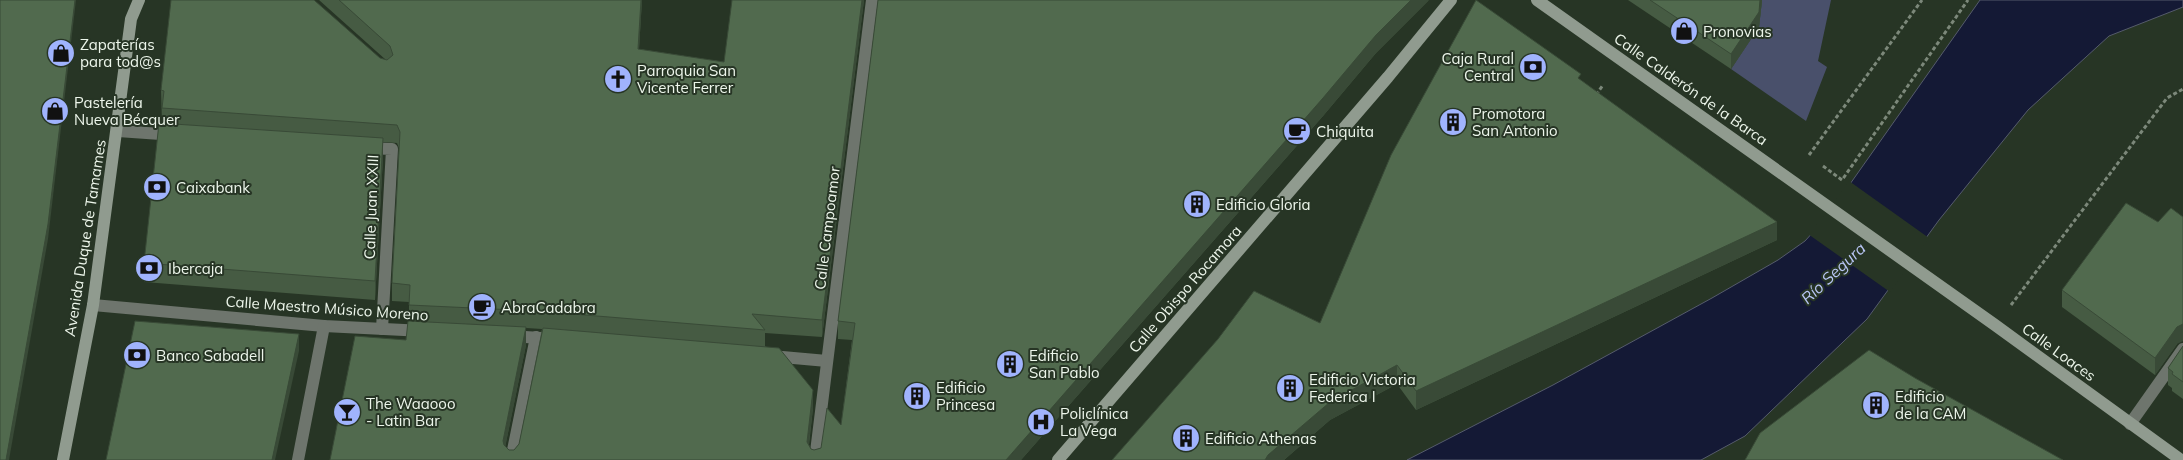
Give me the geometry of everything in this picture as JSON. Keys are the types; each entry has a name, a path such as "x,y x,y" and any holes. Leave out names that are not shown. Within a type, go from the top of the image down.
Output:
{"street":[{"name":"Avenida Duque de Tamames","path":"127,0 132,19"},
{"name":"Avenida Duque de Tamames","path":"64,460 93,305 132,19 139,0"},
{"name":"Calle Campoamor","path":"815,460 872,0"},
{"name":"Calle Obispo Rocamora","path":"1058,460 1382,85 1451,0"},
{"name":"Calle Calderón de la Barca","path":"1538,0 1918,270"},
{"path":"118,131 186,136"},
{"name":"Calle Juan XXIII","path":"353,147 392,149 382,329"},
{"name":"Calle Loaces","path":"1918,270 2181,460"},
{"name":"Calle Maestro Músico Moreno","path":"93,305 324,326 440,332"},
{"path":"298,460 324,326"},
{"path":"498,335 566,340"},
{"path":"511,460 536,337"},
{"path":"2130,424 2183,349"},
{"path":"760,355 827,361"}],"path":[{"path":"1809,155 1922,0"},
{"path":"1824,166 1842,180 1968,0"},
{"path":"1591,101 1603,85"},
{"path":"1995,325 2167,98 2183,89"}],"shaded area":[{"path":"1762,0 1831,0 1818,61 1827,67 1806,121 1731,69 1759,27"}],"water":[{"name":"Río Segura","path":"1980,0 2183,0 2183,7 2109,36 2028,110 1939,220 1867,319 1745,436 1701,460 1407,460 1553,385 1712,298 1778,260 1805,241 1826,218"}],"pier":[{"path":"1849,181 1929,238 1890,292 1808,234 1824,216"}],"building":[{"path":"0,0 75,0 48,224 6,460 0,460"},
{"path":"171,0 314,0 380,58 387,60 393,55 390,46 339,0 641,0 638,49 724,62 732,0 862,0 822,320 752,314 765,330 537,311 409,305 410,285 392,283 400,132 397,125 162,108 164,91 161,90"},
{"path":"878,0 1411,0 1376,35 1006,460 330,460 355,336 406,340 408,321 526,327 503,441 509,450 514,450 519,444 543,328 779,348 813,390 807,442 811,449 821,448 827,408 841,425 855,323 838,321"},
{"path":"1476,0 1581,74 1578,78 1777,222 1416,391 1397,365 1330,402 1268,455 1265,460 1112,460 1218,339 1254,291 1320,323 1391,155"},
{"path":"1650,0 1760,0 1759,12 1731,54"},
{"path":"159,123 383,138 375,281 144,263"},
{"path":"2126,203 2158,222 2171,208 2183,217 2183,324 2177,327 2155,358 2062,290"},
{"path":"135,321 299,334 272,460 106,460"},
{"path":"2183,346 2183,382 2172,374 2173,372 2168,368"},
{"path":"1869,350 1915,378 2063,460 1745,460 1760,433"}],"place":[{"name":"Pronovias","path":"1684,31"},
{"name":"Zapaterías para tod@s","path":"61,53"},
{"name":"Caja Rural Central","path":"1533,67"},
{"name":"Parroquia San Vicente Ferrer","path":"618,79"},
{"name":"Pastelería Nueva Bécquer","path":"55,111"},
{"name":"Promotora San Antonio","path":"1453,122"},
{"name":"Chiquita","path":"1297,131"},
{"name":"Caixabank","path":"157,187"},
{"name":"Edificio Gloria","path":"1197,204"},
{"name":"Ibercaja","path":"149,268"},
{"name":"AbraCadabra","path":"482,307"},
{"name":"Banco Sabadell","path":"137,355"},
{"name":"Edificio San Pablo","path":"1010,364"},
{"name":"Edificio Victoria Federica I","path":"1290,388"},
{"name":"Edificio Princesa","path":"917,396"},
{"name":"Edificio de la CAM","path":"1876,405"},
{"name":"The Waaooo - Latin Bar","path":"347,412"},
{"name":"Policlínica La Vega","path":"1041,422"},
{"name":"Edificio Athenas","path":"1186,438"}]}
